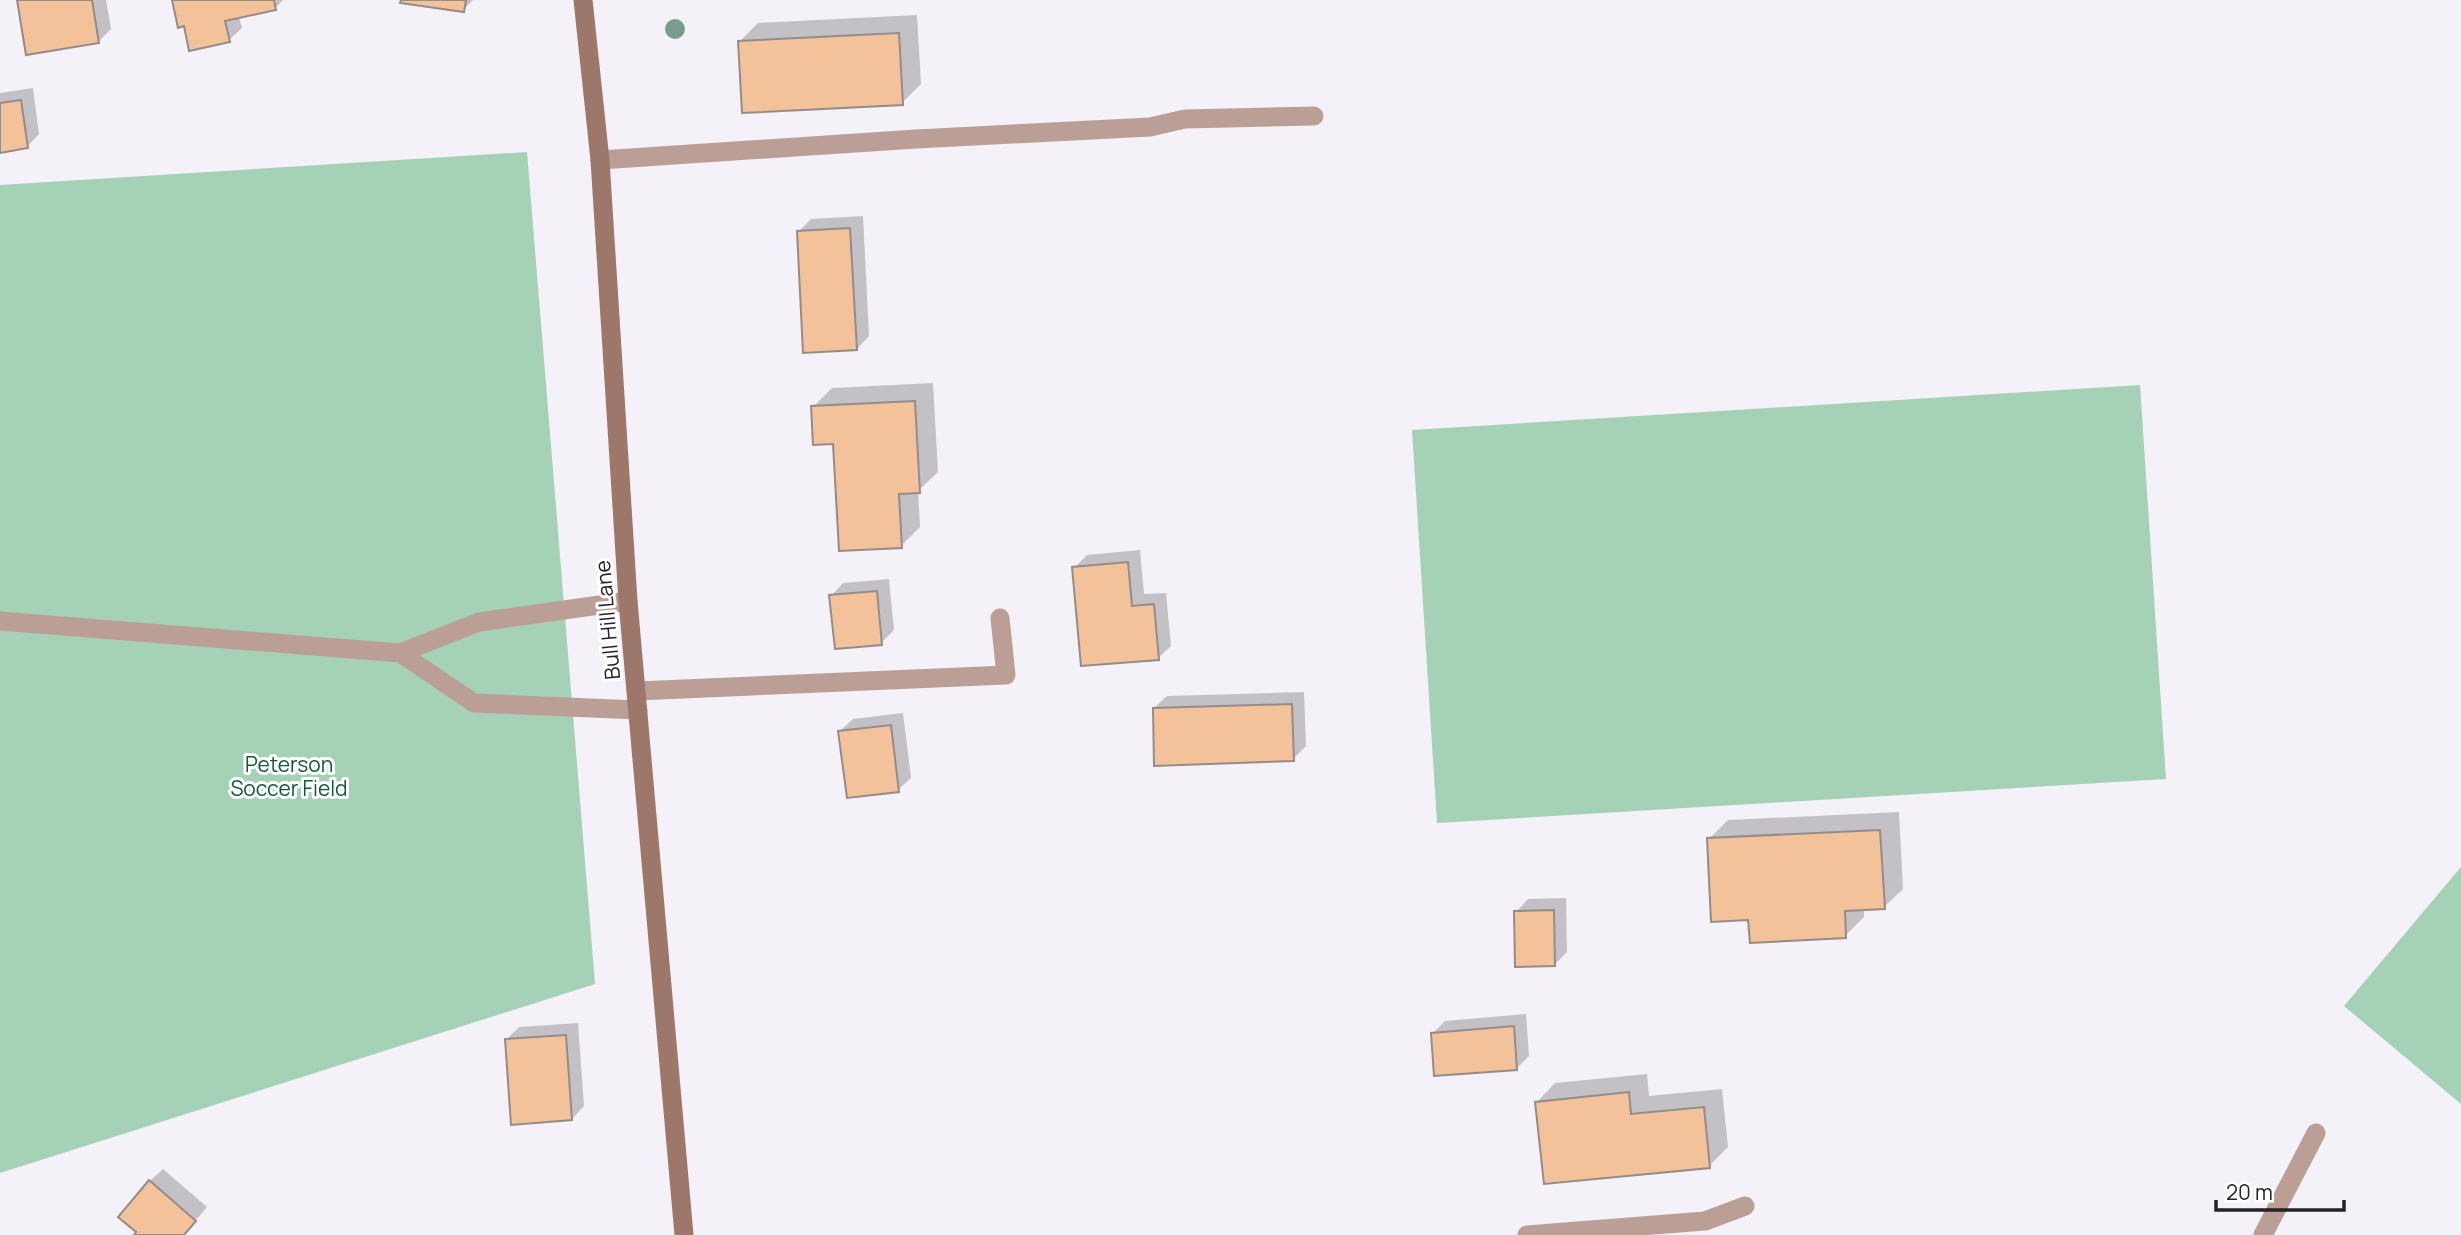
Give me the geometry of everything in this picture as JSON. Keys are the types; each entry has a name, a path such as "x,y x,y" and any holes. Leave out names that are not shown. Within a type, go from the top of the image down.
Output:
{"main road":[{"name":"Bull Hill Lane","path":"583,0 600,160 628,601 684,1235"}],"lane":[{"path":"600,160 1150,127 1185,119 1314,116"},
{"path":"0,621 400,653 479,622 628,601"},
{"path":"400,653 474,703 638,700 1006,674 1000,618"},
{"path":"2263,1235 2316,1133"},
{"path":"1527,1235 1705,1221 1745,1206"}],"green space":[{"name":"Peterson Soccer Field","path":"527,152 595,984 0,1173 0,185"},
{"path":"2140,385 2166,779 1437,823 1412,430"},
{"path":"2461,867 2461,1104 2344,1006"}],"building":[{"path":"17,0 92,0 99,43 26,55"},
{"path":"172,0 274,0 276,10 225,21 230,42 189,51 184,26 178,28"},
{"path":"401,0 466,0 464,12 400,3"},
{"path":"899,33 903,105 742,113 738,41"},
{"path":"21,100 28,148 0,153 0,103"},
{"path":"850,228 857,350 803,353 797,231"},
{"path":"915,401 920,493 899,494 902,548 839,551 833,444 813,445 811,406"},
{"path":"1128,562 1132,606 1154,604 1159,660 1081,666 1072,567"},
{"path":"877,591 882,645 835,649 829,595"},
{"path":"1292,704 1294,761 1154,766 1153,708"},
{"path":"891,725 899,792 847,798 838,731"},
{"path":"1880,830 1885,909 1845,911 1846,938 1750,943 1748,920 1711,922 1707,838"},
{"path":"1554,910 1555,966 1515,967 1514,911"},
{"path":"1514,1026 1517,1070 1434,1076 1431,1033"},
{"path":"566,1035 572,1120 511,1125 505,1039"},
{"path":"1629,1092 1631,1114 1704,1107 1710,1168 1544,1184 1535,1102"},
{"path":"149,1180 196,1221 184,1235 134,1235 136,1232 118,1217"}]}
